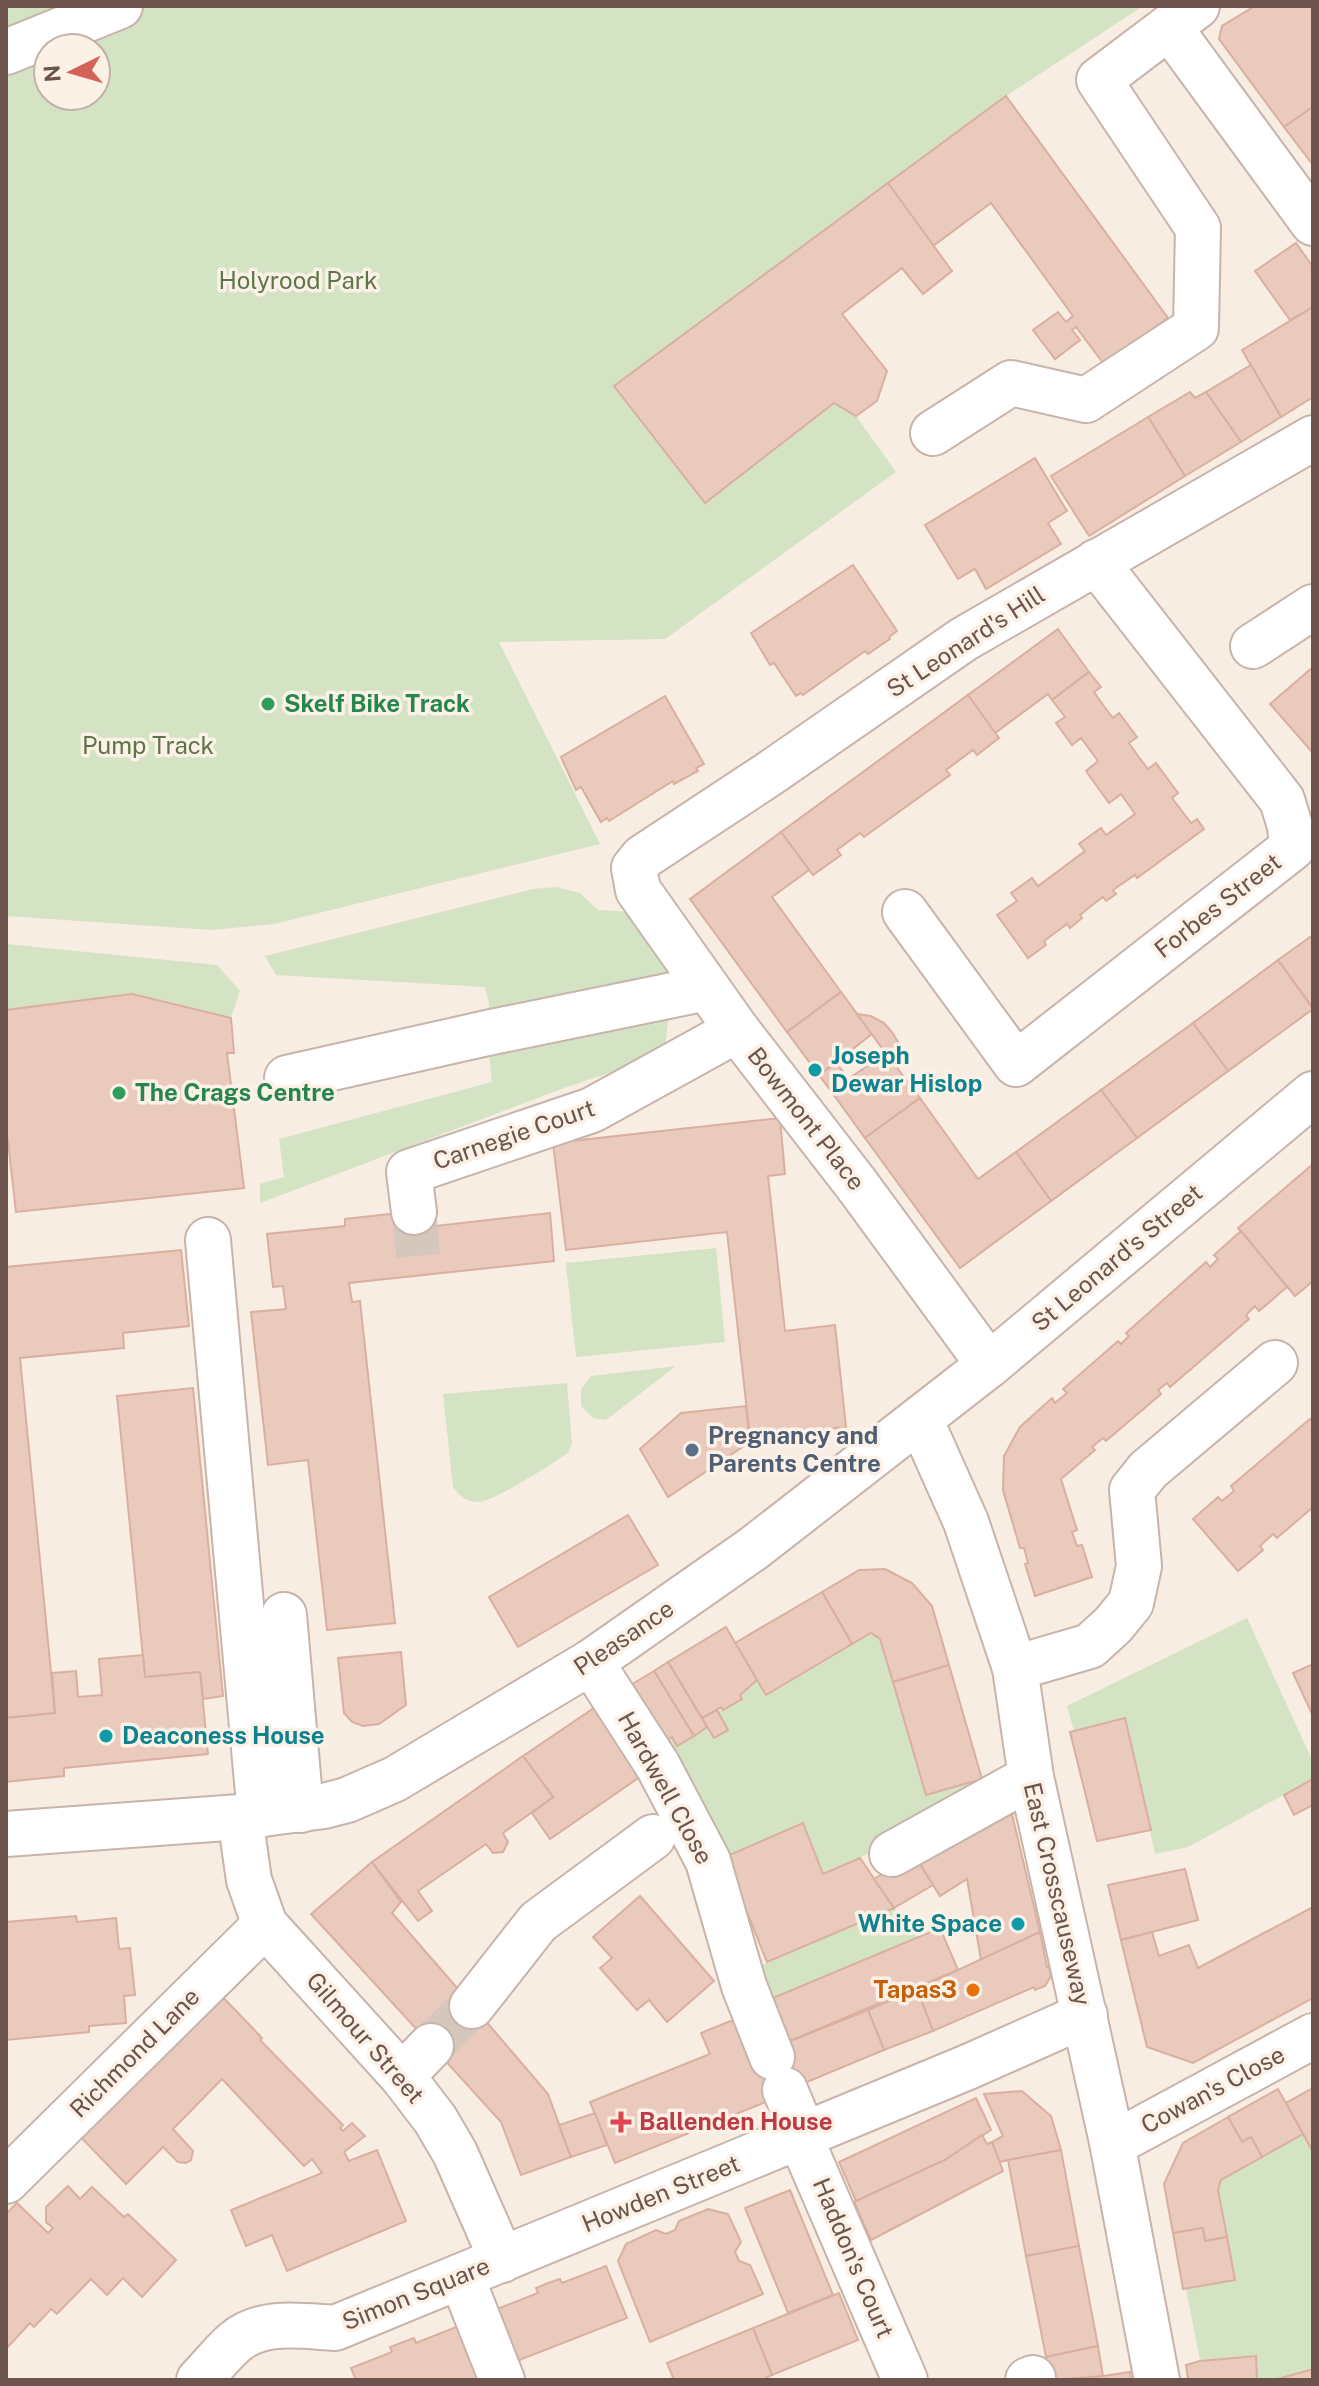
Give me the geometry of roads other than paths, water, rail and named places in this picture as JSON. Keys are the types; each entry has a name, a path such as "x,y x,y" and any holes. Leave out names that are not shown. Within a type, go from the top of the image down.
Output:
{"street":[{"path":"6,52 120,6"},
{"path":"1186,15 1178,39 1313,223"},
{"path":"933,433 1011,383 1086,400 1196,328 1198,228 1099,80 1186,15"},
{"name":"St Leonard's Hill","path":"634,868 643,857 964,639 1313,438"},
{"name":"Forbes Street","path":"905,912 1016,1064 1292,848 1290,826 1282,800 1096,562"},
{"path":"1253,646 1313,607"},
{"name":"Bowmont Place","path":"634,868 638,890 707,988 989,1365"},
{"path":"287,1078 707,988"},
{"name":"Carnegie Court","path":"414,1212 409,1172 592,1110 737,1030"},
{"name":"St Leonard's Street","path":"920,1419 1313,1094"},
{"path":"208,1240 267,1814"},
{"path":"1015,1668 1090,1646 1113,1625 1131,1603 1139,1566 1132,1490 1148,1470 1275,1363"},
{"name":"Pleasance","path":"6,1834 267,1814 347,1800 395,1779 591,1662 754,1548 920,1419"},
{"name":"East Crosscauseway","path":"920,1419 966,1522 1015,1668 1031,1777 1112,2142 1157,2380"},
{"path":"267,1814 284,1615"},
{"name":"Hardwell Close","path":"591,1662 658,1766 708,1861 744,1986 802,2136"},
{"path":"892,1854 1031,1777"},
{"name":"Gilmour Street","path":"267,1814 249,1880 265,1925 416,2061 502,2260"},
{"path":"472,2006 538,1922 653,1837"},
{"name":"Richmond Lane","path":"6,2181 265,1925"},
{"name":"Howden Street","path":"502,2260 968,2067 1085,2015"},
{"name":"Cowan's Close","path":"1112,2142 1313,2036"},
{"name":"Haddon's Court","path":"802,2136 905,2380"},
{"name":"Simon Square","path":"199,2380 236,2340 258,2330 283,2325 335,2328 502,2260"},
{"path":"461,2276 502,2380"}],"tunnel":[{"path":"414,1212 420,1276"},
{"path":"431,2046 472,2006"}],"place":[{"name":"Skelf Bike Track","path":"268,704"},
{"name":"Joseph Dewar Hislop","path":"815,1070"},
{"name":"The Crags Centre","path":"119,1093"},
{"name":"Pregnancy and Parents Centre","path":"692,1450"},
{"name":"Deaconess House","path":"106,1736"},
{"name":"White Space","path":"1018,1924"},
{"name":"Tapas3","path":"973,1990"},
{"name":"Ballenden House","path":"621,2122"}],"park label":[{"name":"Holyrood Park","path":"298,281"},
{"name":"Pump Track","path":"148,746"}]}
